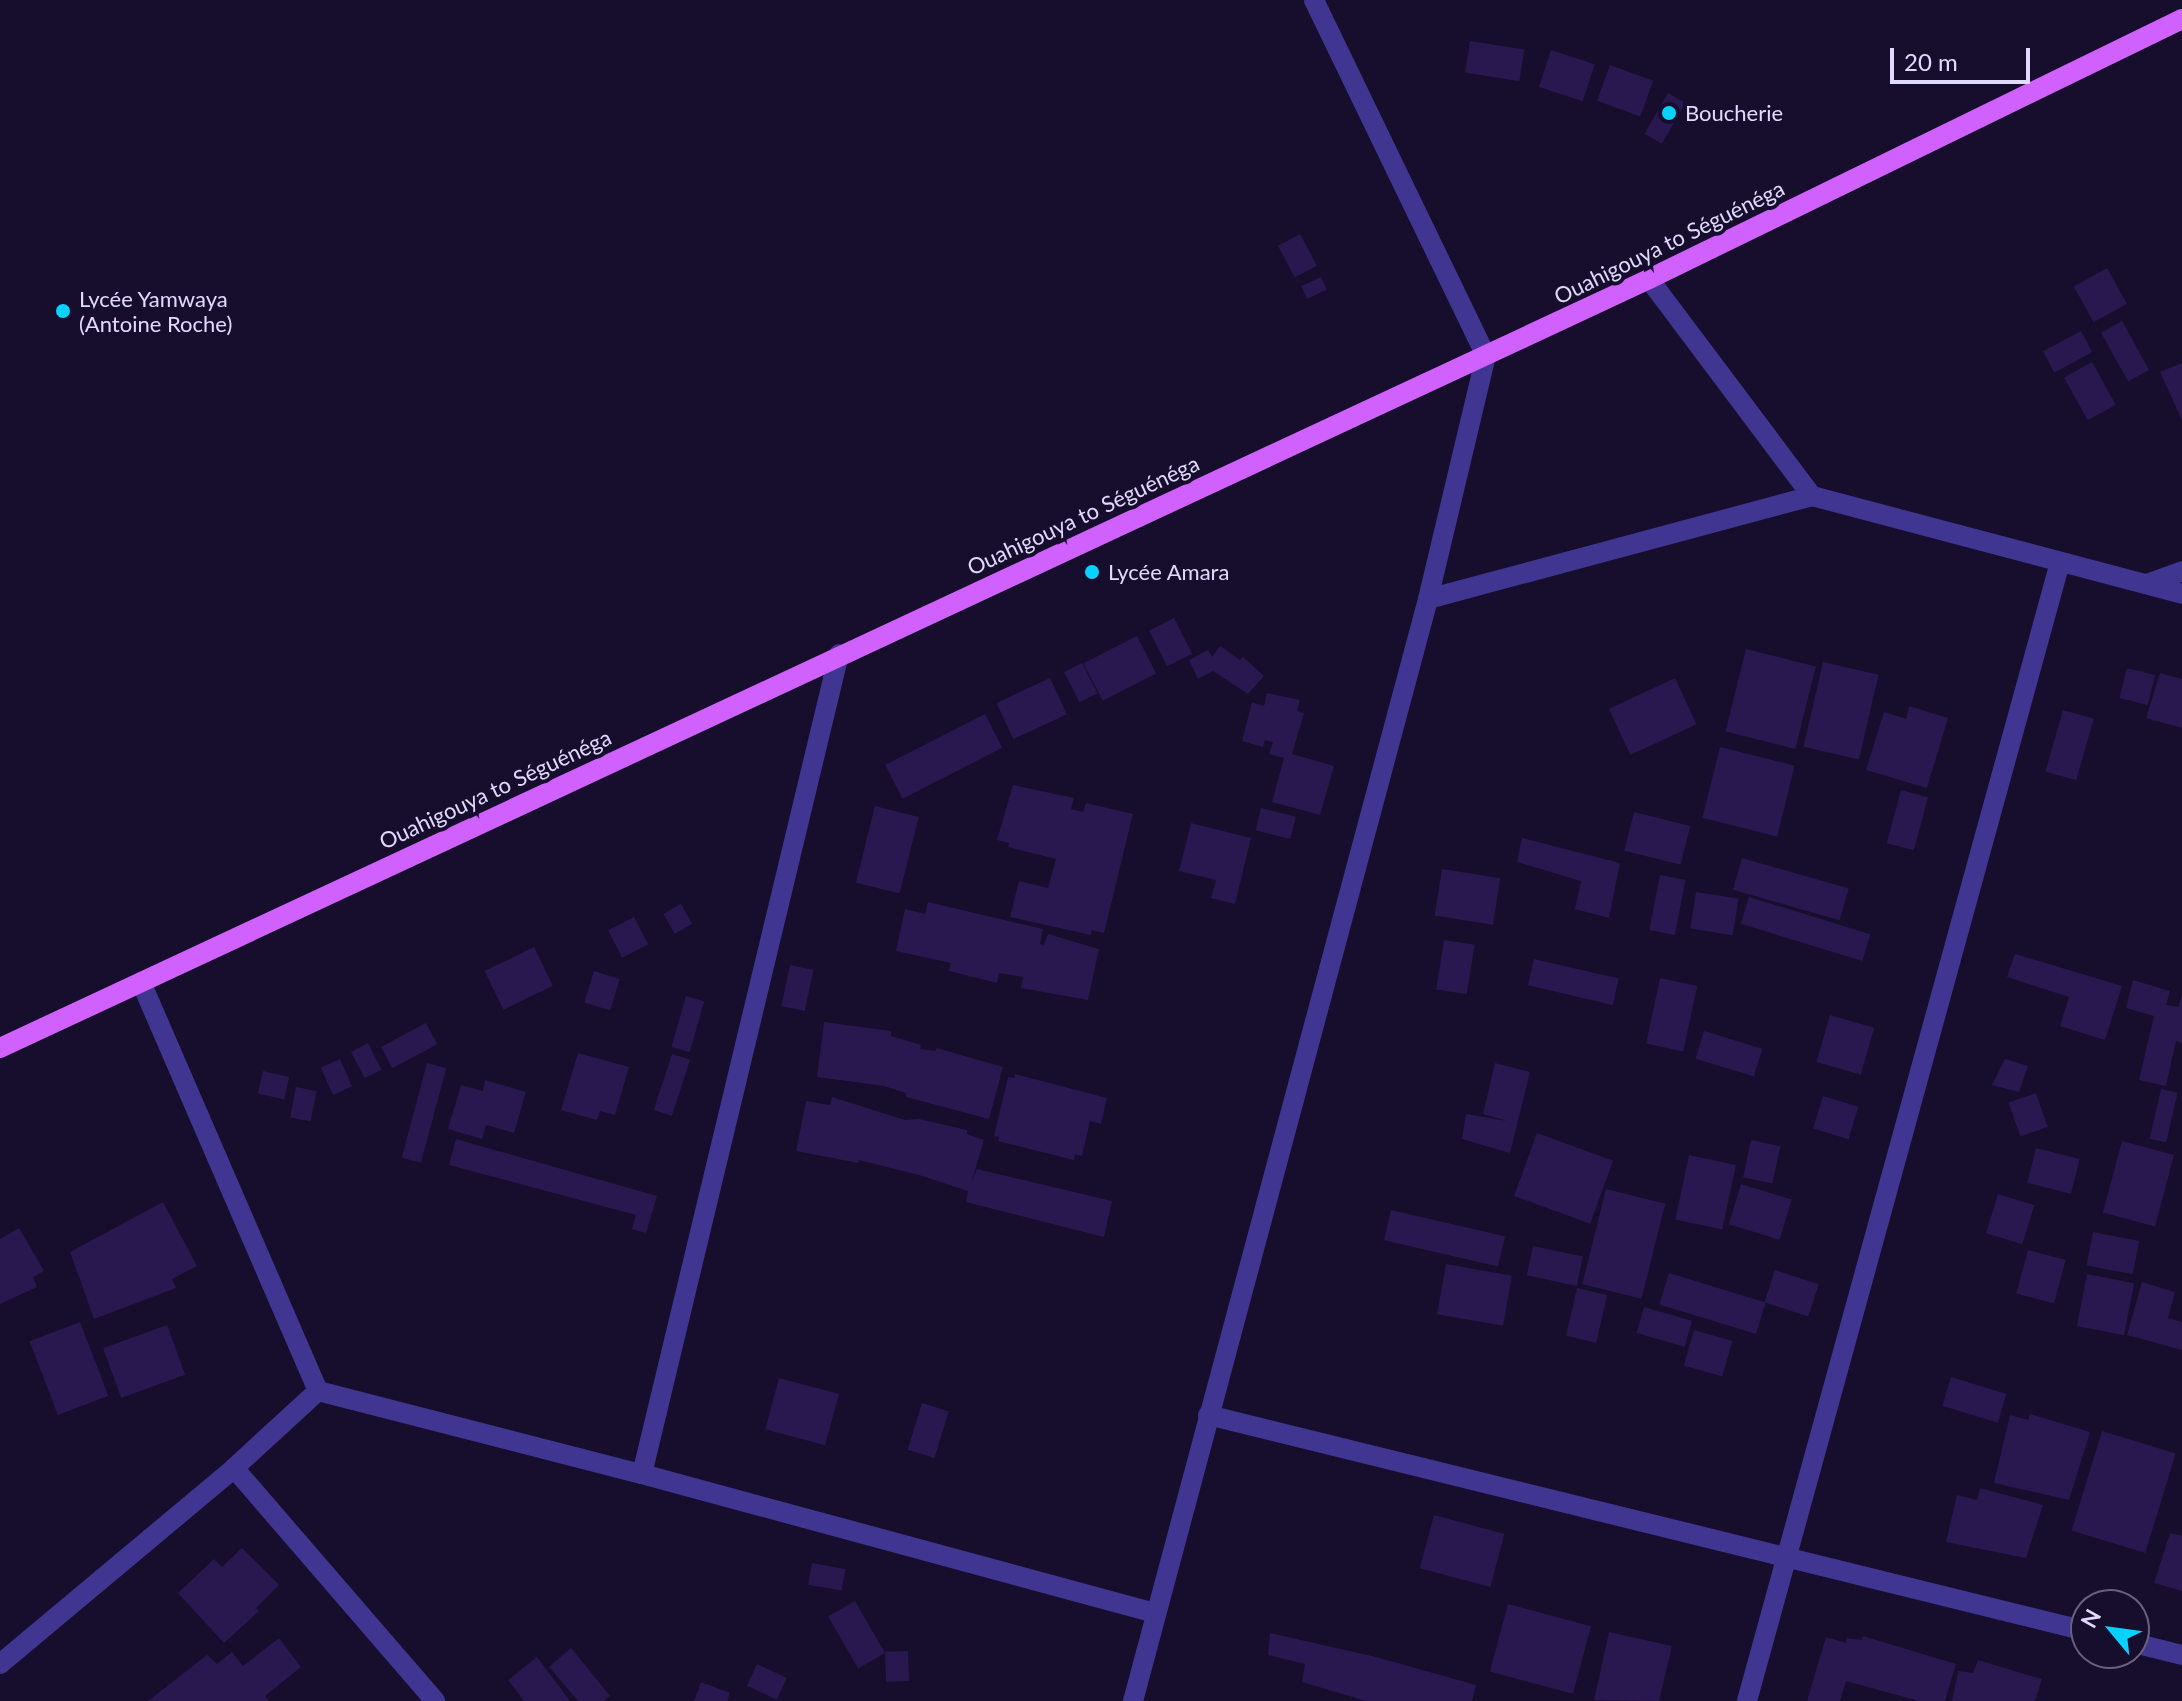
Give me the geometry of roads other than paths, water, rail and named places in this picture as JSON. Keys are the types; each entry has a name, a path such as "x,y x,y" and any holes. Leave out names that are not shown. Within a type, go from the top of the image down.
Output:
{"main road":[{"name":"Ouahigouya to Séguénéga","path":"0,1048 839,654 1486,356 2182,19"}],"street":[{"path":"1133,1701 1428,599 1486,356 1314,0"},
{"path":"1649,279 1812,496"},
{"path":"1428,599 1812,496 2182,594"},
{"path":"1747,1701 2060,562"},
{"path":"2147,584 2182,571"},
{"path":"642,1474 839,654"},
{"path":"141,982 318,1391"},
{"path":"318,1391 642,1474 1155,1613"},
{"path":"0,1664 234,1468 318,1391"},
{"path":"1208,1415 2070,1627"},
{"path":"234,1468 435,1701"},
{"path":"2150,1647 2182,1655"}],"place":[{"name":"Boucherie","path":"1669,113"},
{"name":"Lycée Yamwaya (Antoine Roche)","path":"63,311"},
{"name":"Lycée Amara","path":"1092,572"}]}
